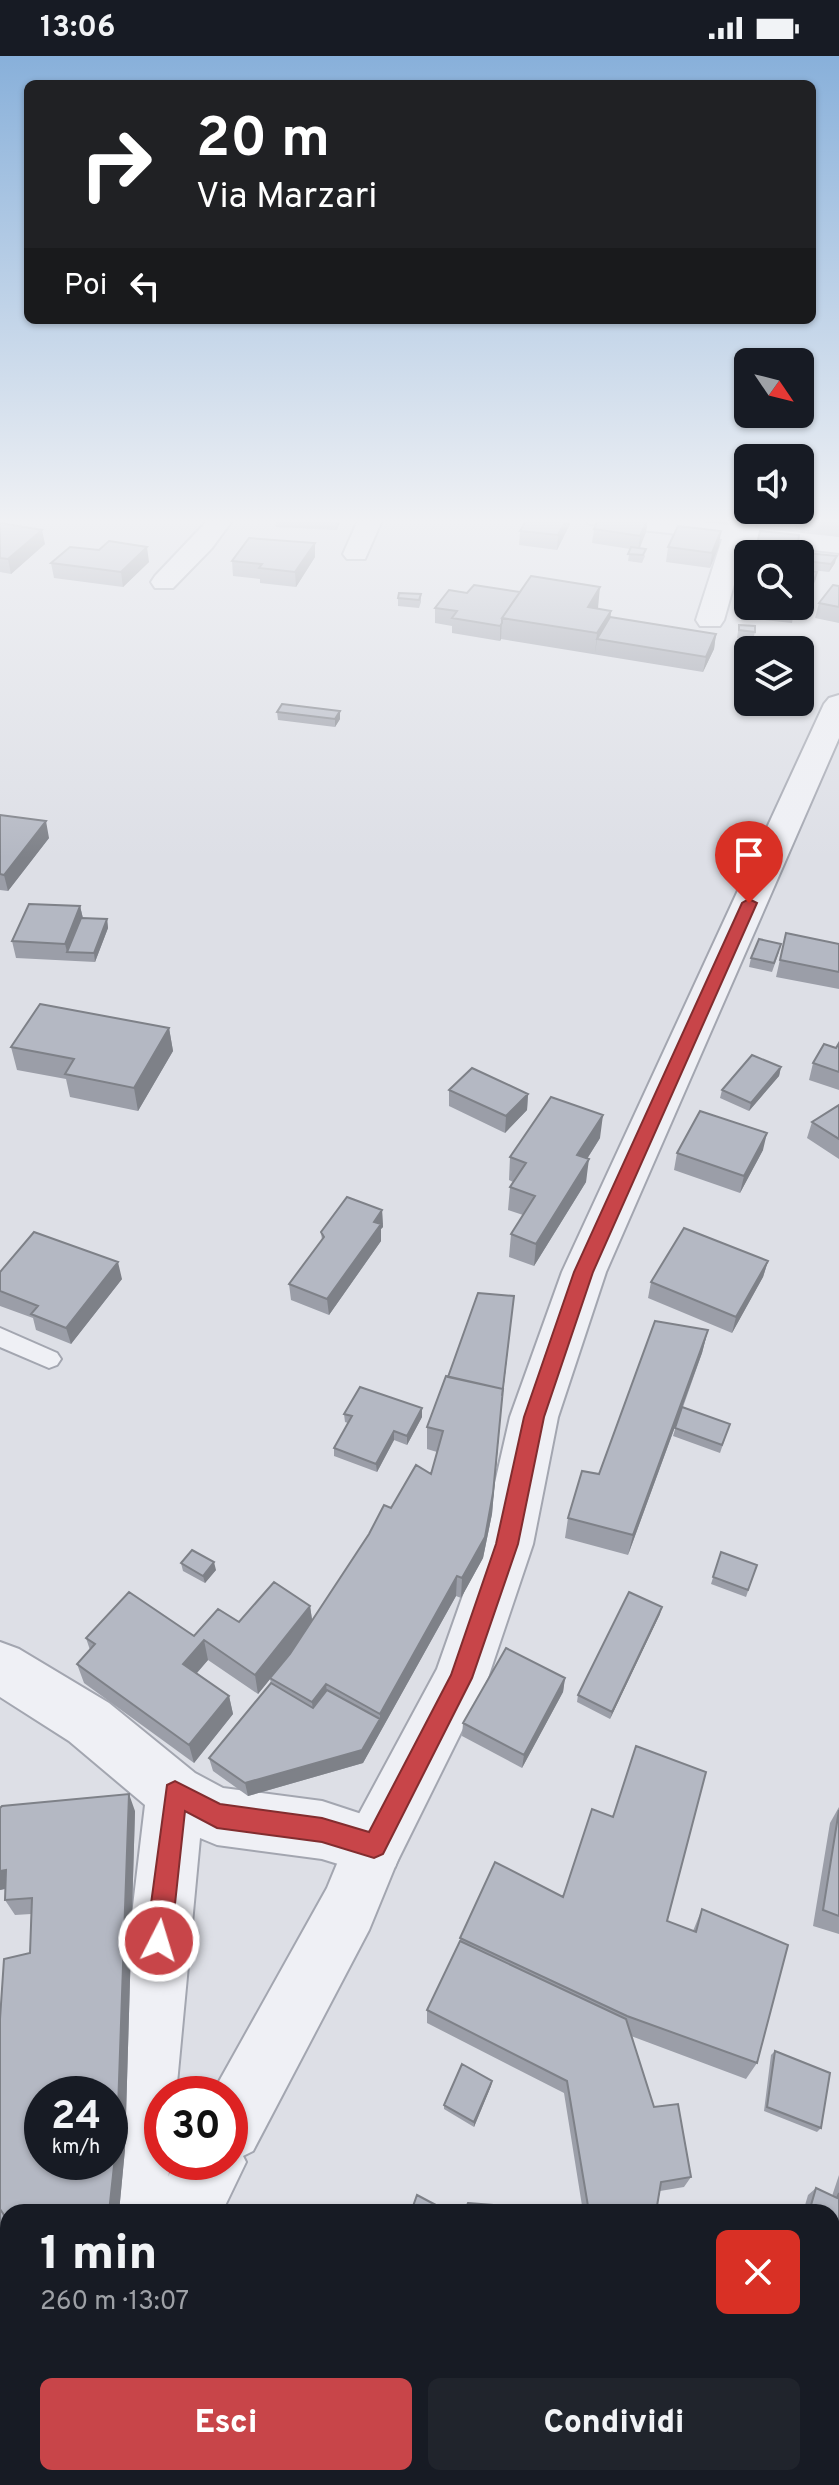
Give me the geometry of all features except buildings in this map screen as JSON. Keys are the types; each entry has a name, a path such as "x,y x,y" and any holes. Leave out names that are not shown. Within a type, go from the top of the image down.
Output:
{"street":[{"path":"248,2095 348,1909 374,1846 461,1678 507,1544 534,1417 584,1272 839,704"},
{"path":"0,1667 89,1722 175,1793 217,1816 322,1830 374,1846"},
{"path":"132,2204 175,1793"},
{"path":"189,2204 202,2180"}],"lane":[{"path":"0,1337 49,1359"}],"route":[{"path":"159,1941 175,1793 217,1816 322,1830 374,1846 461,1678 507,1544 534,1417 584,1272 749,903"}]}
